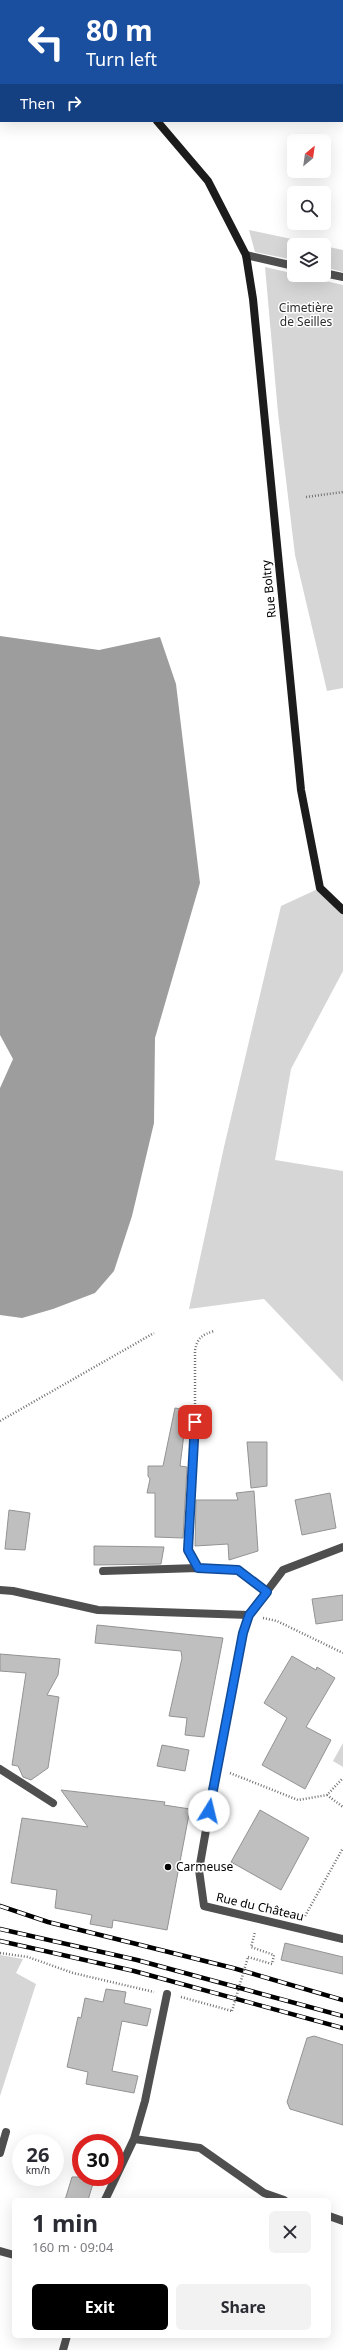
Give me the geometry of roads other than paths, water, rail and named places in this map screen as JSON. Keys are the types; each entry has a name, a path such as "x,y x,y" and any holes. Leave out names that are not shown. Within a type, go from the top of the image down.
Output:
{"street":[{"name":"Rue Boltry","path":"158,122 208,181 246,255 253,299 301,790 320,888 343,910"},
{"path":"246,255 287,264"},
{"path":"331,274 343,277"},
{"path":"195,1422 188,1550 198,1568"},
{"name":"Rue du Château","path":"343,1547 283,1570 249,1615 243,1633 199,1870 204,1906 343,1939"},
{"path":"103,1571 198,1568 238,1570 267,1592"},
{"path":"0,1586 14,1591 98,1610 249,1615"},
{"path":"0,1590 14,1591"},
{"path":"0,1769 53,1803"},
{"path":"106,2198 134,2139 145,2101 167,1994"},
{"path":"0,2153 6,2132"},
{"path":"134,2139 200,2148 264,2193 278,2198"},
{"path":"331,2217 343,2221"},
{"path":"0,2251 12,2254"},
{"path":"63,2350 66,2338"}],"railway":[{"path":"0,1906 48,1922 233,1968 343,2000"},
{"path":"0,1929 137,1960 343,2016"},
{"path":"0,1941 134,1971 343,2028"}],"place":[{"name":"Carmeuse","path":"168,1867"}],"park label":[{"name":"Cimetière de Seilles","path":"306,315"}]}
